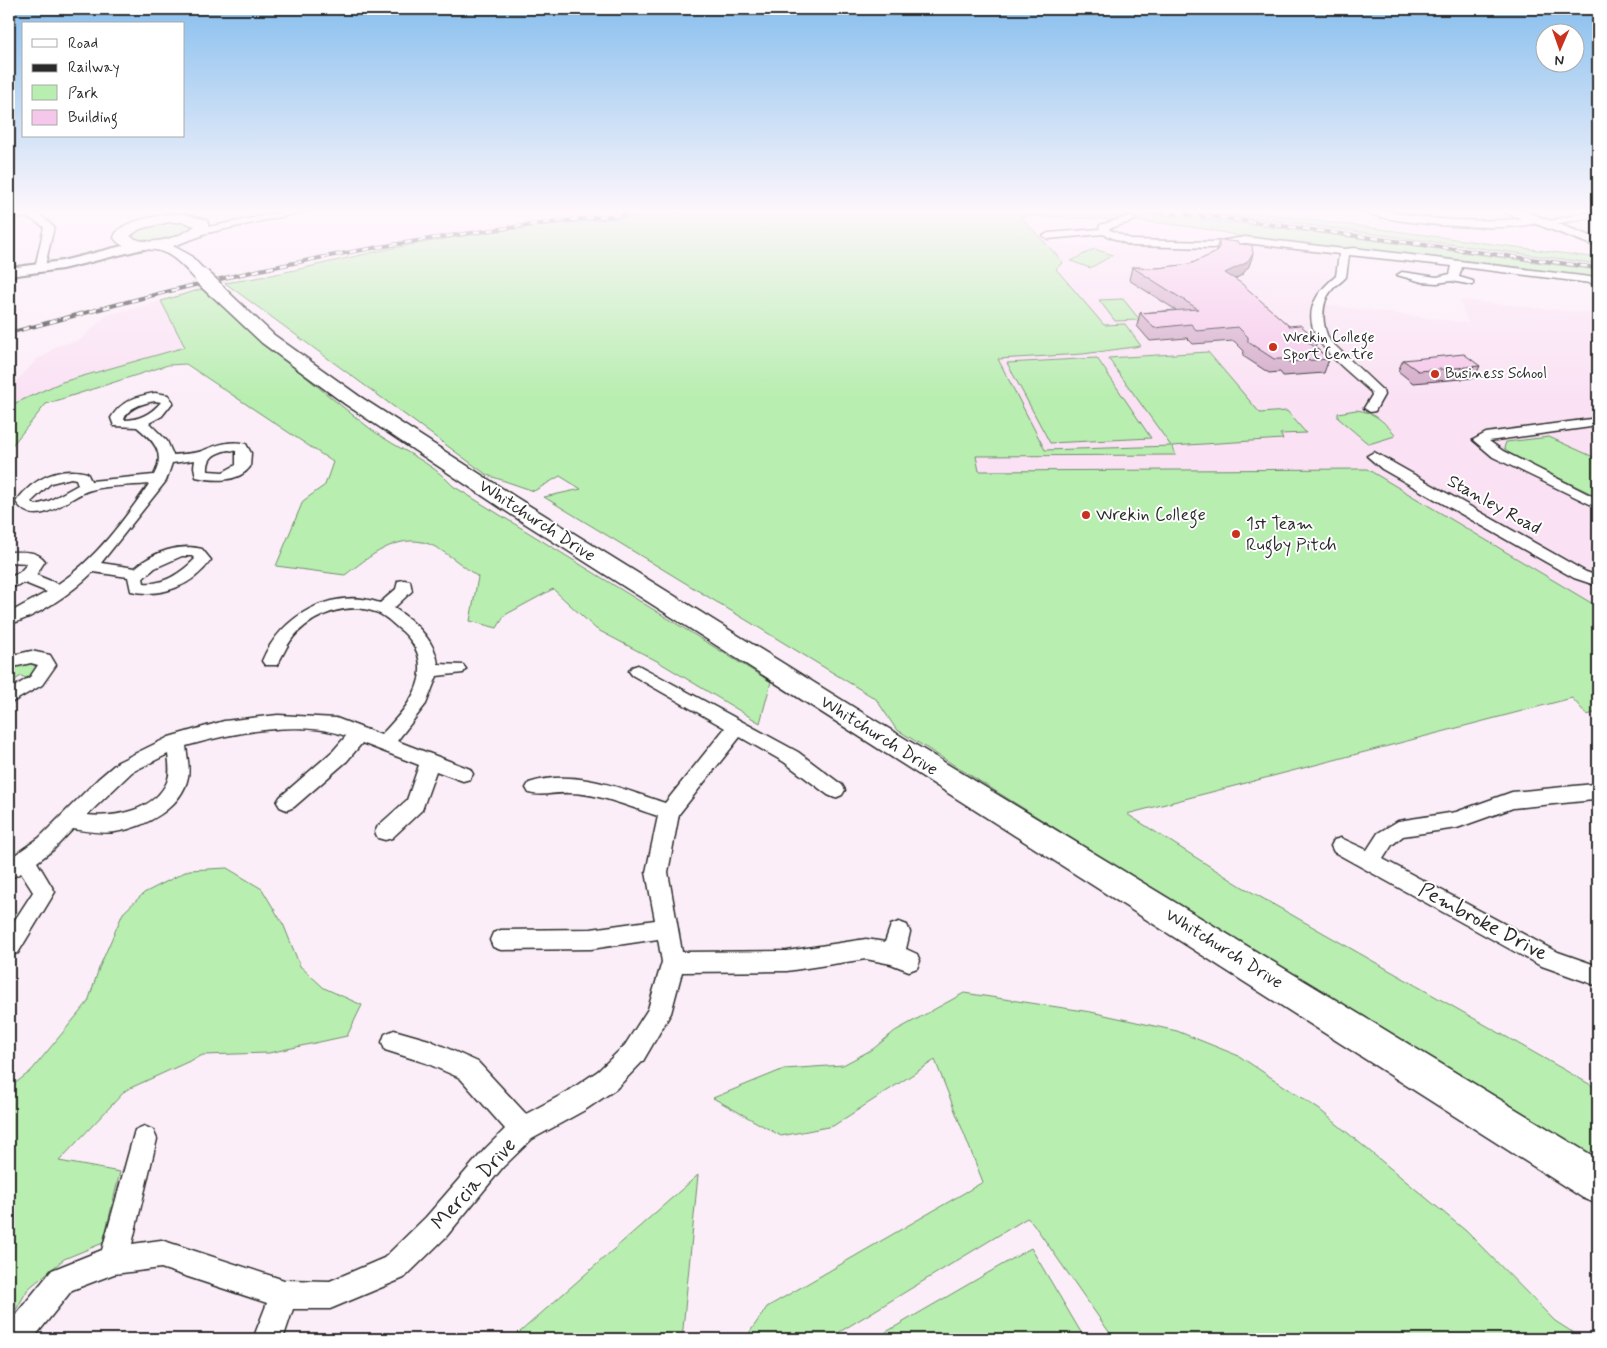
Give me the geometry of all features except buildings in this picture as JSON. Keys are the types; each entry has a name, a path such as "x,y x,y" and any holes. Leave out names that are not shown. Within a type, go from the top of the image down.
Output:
{"main road":[{"name":"Whitchurch Drive","path":"197,272 268,338 352,400 593,557 1555,1154 1598,1183"}],"street":[{"path":"1341,272 1341,277 1336,282 1326,287 1318,308 1318,331 1325,343 1377,392 1378,395 1370,408"},
{"path":"1452,278 1456,272"},
{"path":"1523,272 1598,281"},
{"path":"1402,275 1440,280 1452,278 1469,283"},
{"path":"1598,422 1486,437 1480,440 1498,454 1598,504"},
{"path":"9,619 60,591 91,567 161,478 167,460 165,449 141,423"},
{"path":"167,460 204,455"},
{"name":"Stanley Road","path":"1374,456 1388,466 1580,575 1598,581"},
{"path":"86,486 161,478"},
{"path":"9,557 30,557 37,561 34,570 26,577 9,583"},
{"path":"91,567 138,572"},
{"path":"26,577 60,591"},
{"path":"383,609 404,591 404,585"},
{"path":"271,661 283,638 313,613 337,605 352,604 369,605 383,609 411,630 423,645 428,657 429,671 420,696 412,709 385,742"},
{"path":"9,698 36,680 47,665 44,659 10,657"},
{"path":"429,671 457,669"},
{"path":"638,671 736,728 791,757 835,790"},
{"path":"10,946 44,892 17,865 46,844 105,784 125,767 176,742 224,728 278,722 336,725 385,742 463,774"},
{"name":"Mercia Drive","path":"15,1339 62,1280 114,1260 161,1254 284,1294 330,1295 394,1268 436,1227 494,1158 523,1130 584,1096 607,1080 634,1053 659,1013 673,962 657,872 669,812 736,728"},
{"path":"287,802 340,756 360,733"},
{"path":"70,820 101,825 122,823 143,815 164,800 177,782 176,742"},
{"path":"385,832 415,804 430,761"},
{"path":"536,788 568,786 603,790 669,812"},
{"path":"1370,862 1385,839 1398,828 1457,820 1512,800 1594,792"},
{"name":"Pembroke Drive","path":"1341,846 1547,958 1585,974 1598,976"},
{"path":"501,940 591,938 668,928"},
{"path":"673,962 786,961 866,949 901,958 899,932"},
{"path":"394,1042 429,1052 469,1070 523,1130"},
{"path":"114,1260 144,1139"},
{"path":"268,1339 284,1294"}],"shaded area":[{"name":"Wrekin College","path":"1012,272 1333,272 1323,285 1319,304 1468,323 1459,300 1598,314 1598,712 1587,715 1572,698 544,497 976,456"},
{"path":"161,301 185,347 62,382 9,406 9,389 38,358 45,356 56,346 80,340 107,315"}],"green space":[{"name":"Wrekin College","path":"287,272 1058,272 1104,325 1125,324 1141,346 1083,354 998,359 1045,450 1171,446 1108,358 1208,352 1260,413 1287,411 1306,433 1280,434 1283,439 1172,446 1176,455 976,456 979,471 1367,469 1598,607 1598,712 1587,715 1572,698 1127,814 1241,886 1598,1089 1598,1171 1326,997 896,729 876,699 544,497 581,489 560,476 534,491 487,475 225,283"},
{"name":"Wrekin College","path":"1538,272 1598,272 1598,279"},
{"path":"202,289 307,378 382,437 425,463 453,486 771,682 760,723 657,661 596,629 553,589 505,615 497,628 470,621 478,577 447,554 429,544 406,541 394,544 373,555 345,575 276,566 303,501 325,485 333,462 186,364 168,365 46,404 9,449 9,406 62,382 185,347 161,301"},
{"path":"1123,299 1140,320 1115,321 1099,300"},
{"path":"1097,358 1151,438 1050,443 1007,363"},
{"path":"1356,410 1377,417 1390,428 1395,436 1369,444 1338,418 1338,413"},
{"path":"1549,437 1598,459 1598,497 1508,453 1504,448 1506,442"},
{"path":"28,662 37,667 34,675 28,679 21,676 9,684 9,675 14,671 10,667"},
{"path":"227,868 262,889 284,926 300,966 324,988 362,1005 347,1036 269,1053 203,1055 126,1090 59,1161 120,1172 103,1243 64,1259 28,1289 9,1322 9,1088 31,1071 88,1002 99,968 123,913 144,893 189,870"},
{"path":"964,993 1091,1012 1177,1031 1239,1056 1320,1110 1466,1231 1555,1321 1583,1339 1114,1339 1032,1222 1027,1218 828,1339 745,1339 767,1307 983,1182 935,1060 833,1126 781,1136 713,1098 784,1069 843,1065 873,1049 895,1031"},
{"path":"698,1175 682,1339 512,1339"},
{"path":"1031,1248 1085,1339 874,1339"}],"railway":[{"path":"9,333 146,297 252,272"}],"place":[{"name":"Wrekin College Sport Centre","path":"1273,347"},
{"name":"Business School","path":"1435,374"},
{"name":"Wrekin College","path":"1086,515"},
{"name":"1st Team Rugby Pitch","path":"1236,534"}]}
